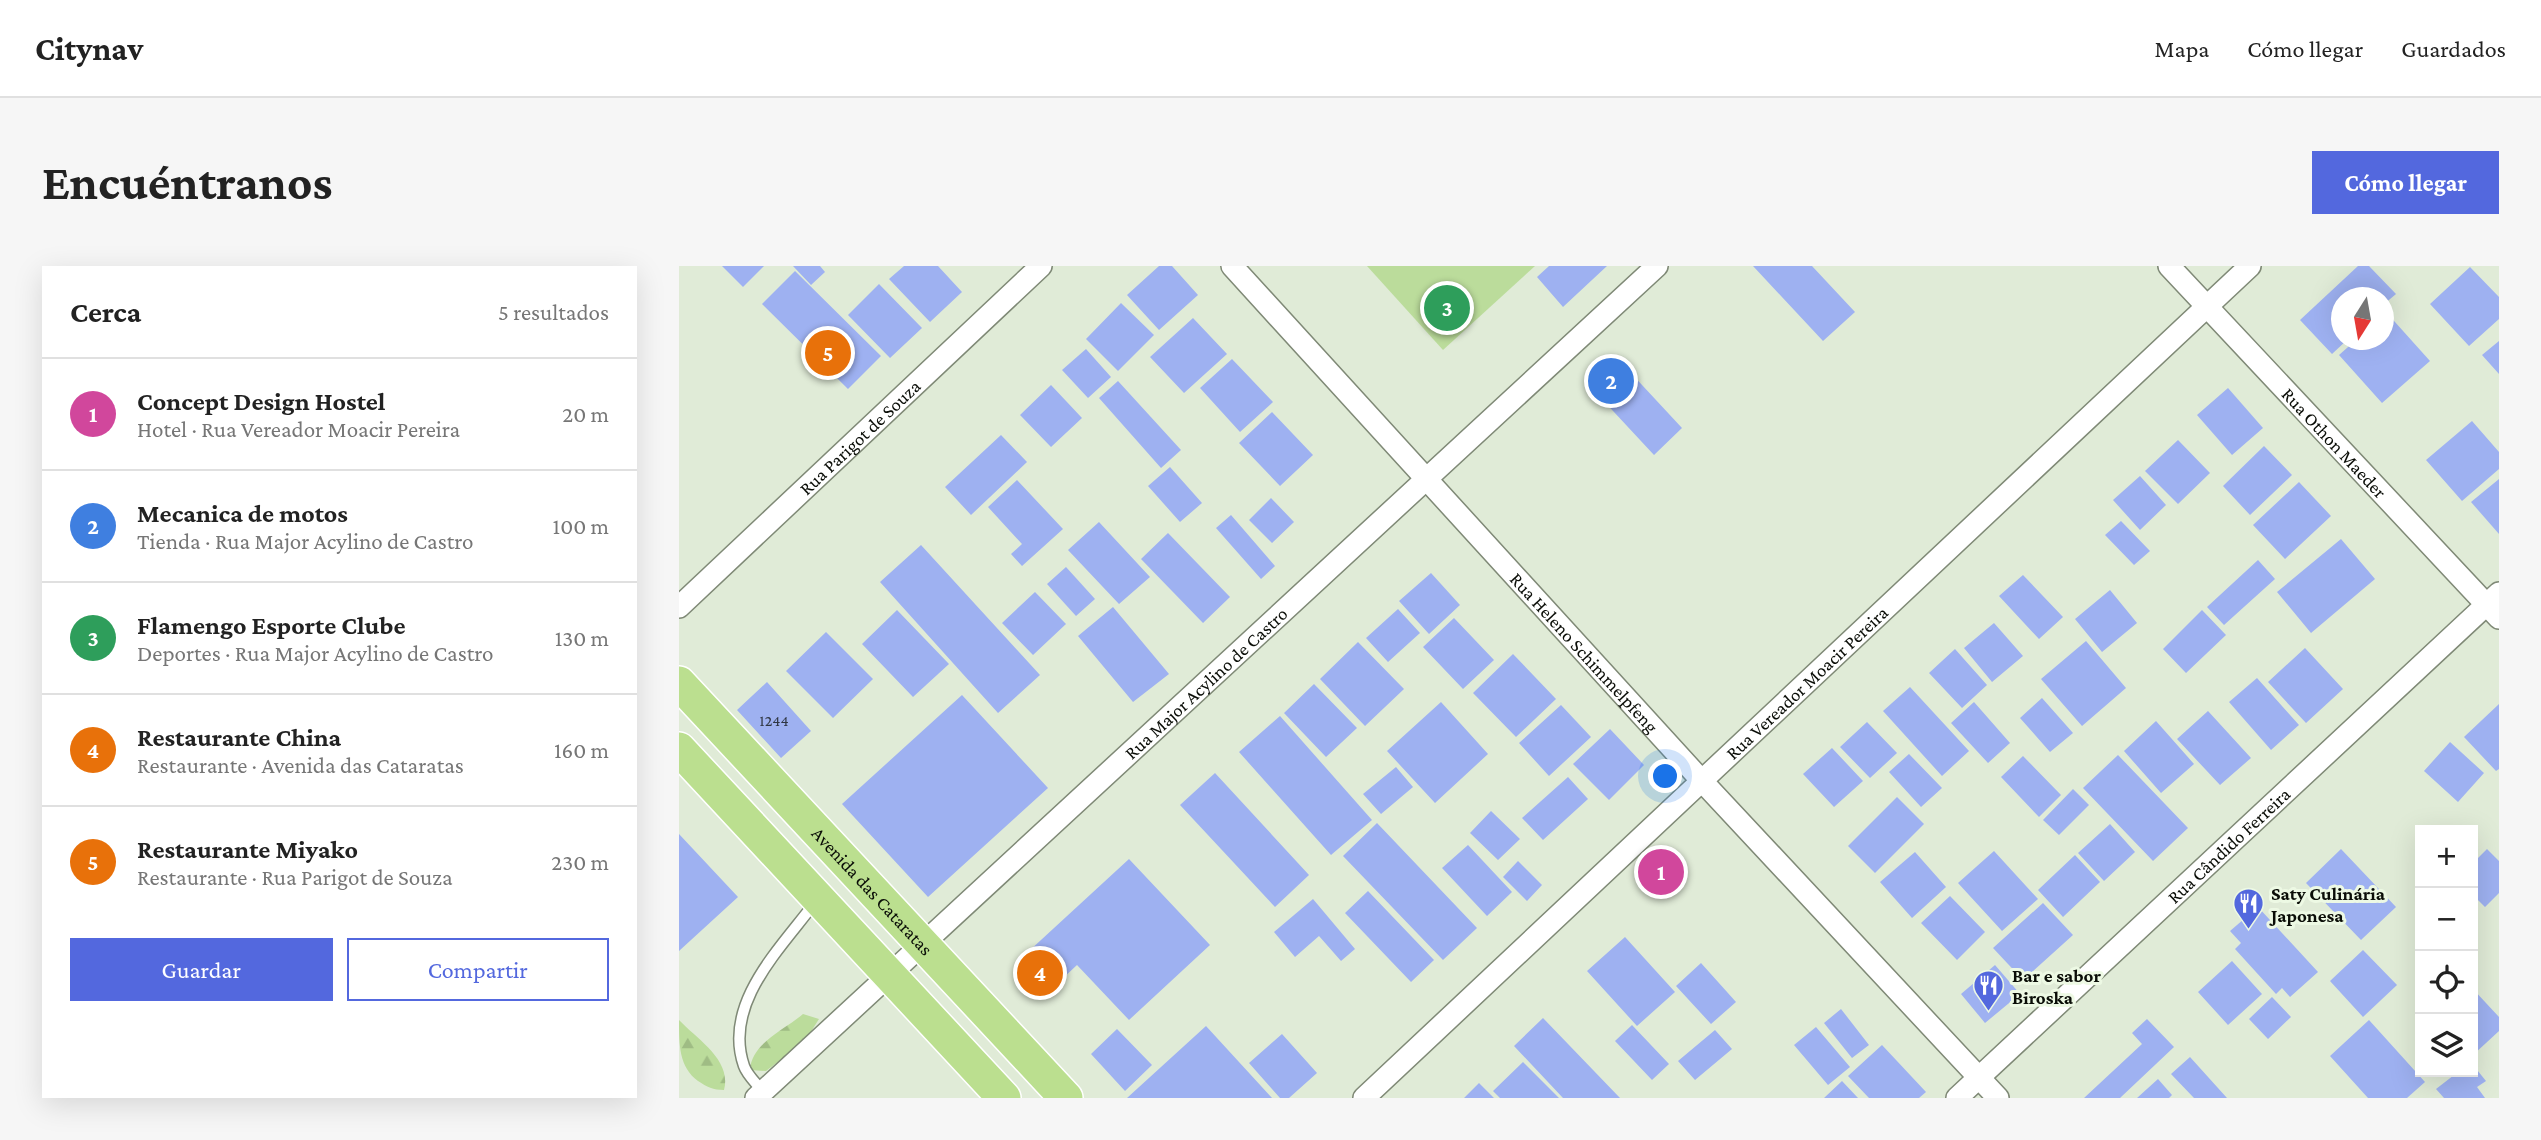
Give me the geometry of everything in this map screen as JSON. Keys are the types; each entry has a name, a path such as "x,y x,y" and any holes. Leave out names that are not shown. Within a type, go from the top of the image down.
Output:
{"main road":[{"name":"Avenida das Cataratas","path":"679,683 1066,1098"},
{"path":"679,750 1004,1098"}],"street":[{"name":"Rua Parigot de Souza","path":"679,607 1041,266"},
{"name":"Rua Heleno Schimmelpfeng","path":"1232,266 1424,480 1998,1098"},
{"name":"Rua Major Acylino de Castro","path":"760,1095 1657,266"},
{"name":"Rua Othon Maeder","path":"2169,266 2204,306 2495,605"},
{"name":"Rua Vereador Moacir Pereira","path":"1364,1098 2204,306 2250,266"},
{"name":"Rua Cândido Ferreira","path":"1957,1098 2495,605"}],"lane":[{"path":"760,1095 745,1068 739,1042 742,1013 754,985 818,899"}],"green space":[{"path":"1367,266 1535,266 1443,350"},
{"path":"803,1014 819,1019 805,1041 766,1071 750,1070 756,1052 763,1044"},
{"path":"679,1020 718,1060 725,1079 724,1090 704,1085 687,1069 680,1047"}],"building":[{"path":"722,266 764,266 743,287"},
{"path":"793,266 820,266 825,272 811,285"},
{"path":"904,266 938,266 962,292 930,322 889,279"},
{"path":"1159,266 1172,266 1198,295 1159,330 1127,295"},
{"path":"1549,266 1607,266 1563,307 1537,277"},
{"path":"1753,266 1812,266 1855,312 1823,341"},
{"path":"2358,266 2369,266 2389,287 2335,287"},
{"path":"2470,267 2499,297 2499,319 2469,346 2430,304"},
{"path":"795,271 881,356 848,389 762,304"},
{"path":"879,284 922,328 890,358 848,315"},
{"path":"2331,291 2331,350 2336,350 2332,354 2300,320"},
{"path":"1121,303 1154,335 1118,371 1086,339"},
{"path":"1193,318 1227,354 1184,393 1150,357"},
{"path":"2394,321 2430,361 2382,403 2339,355 2345,350 2394,350"},
{"path":"2499,341 2499,374 2482,355"},
{"path":"1086,349 1111,377 1088,398 1062,370"},
{"path":"1616,357 1682,428 1654,455 1587,383"},
{"path":"1232,359 1273,402 1240,432 1200,388"},
{"path":"1118,381 1181,450 1161,468 1099,398"},
{"path":"1051,385 1082,418 1051,447 1020,415"},
{"path":"2228,388 2263,428 2232,455 2197,415"},
{"path":"1272,412 1313,455 1280,486 1239,443"},
{"path":"2472,421 2499,452 2499,469 2462,501 2426,460"},
{"path":"1001,435 1027,462 971,515 945,487"},
{"path":"2178,440 2210,473 2178,504 2145,471"},
{"path":"2264,446 2292,475 2250,515 2223,486"},
{"path":"1170,467 1202,503 1180,522 1148,486"},
{"path":"2140,476 2166,505 2140,530 2113,500"},
{"path":"2499,479 2499,534 2471,502"},
{"path":"1017,480 1063,529 1022,566 1011,554 1022,544 988,507"},
{"path":"2299,482 2331,516 2285,559 2253,525"},
{"path":"1271,498 1294,522 1272,543 1249,520"},
{"path":"1231,515 1275,566 1261,579 1216,528"},
{"path":"2121,521 2150,551 2134,565 2105,535"},
{"path":"1099,522 1150,577 1119,604 1068,550"},
{"path":"1168,533 1230,597 1203,623 1141,559"},
{"path":"2341,539 2375,579 2311,633 2277,592"},
{"path":"921,545 1040,675 998,713 880,582"},
{"path":"2258,560 2275,579 2224,625 2207,607"},
{"path":"1066,567 1095,599 1076,616 1047,584"},
{"path":"1431,573 1460,605 1429,634 1399,601"},
{"path":"2023,575 2063,617 2039,639 1999,596"},
{"path":"2110,590 2137,623 2102,652 2075,619"},
{"path":"1035,592 1066,624 1033,655 1002,623"},
{"path":"1113,607 1169,674 1133,702 1078,636"},
{"path":"1398,609 1420,633 1388,662 1366,638"},
{"path":"897,610 949,664 913,697 862,644"},
{"path":"2202,610 2226,635 2186,673 2163,649"},
{"path":"1454,618 1494,660 1463,689 1423,647"},
{"path":"1994,623 2023,656 1992,682 1964,648"},
{"path":"826,632 873,679 833,718 786,671"},
{"path":"2086,641 2126,688 2082,726 2041,679"},
{"path":"1358,642 1404,689 1365,726 1320,679"},
{"path":"2305,648 2343,689 2306,723 2268,682"},
{"path":"1955,649 1987,685 1962,708 1929,673"},
{"path":"1513,654 1556,699 1516,737 1473,693"},
{"path":"2257,678 2299,725 2271,750 2229,702"},
{"path":"767,682 811,731 781,758 737,710"},
{"path":"1314,684 1357,728 1326,757 1284,713"},
{"path":"1910,687 1969,751 1942,776 1883,711"},
{"path":"962,695 1048,788 928,897 842,804"},
{"path":"2042,698 2073,733 2050,752 2020,718"},
{"path":"1441,702 1488,754 1435,803 1387,751"},
{"path":"1974,702 2010,743 1988,763 1951,723"},
{"path":"2499,704 2499,769 2496,771 2464,737"},
{"path":"1561,705 1591,737 1549,776 1519,743"},
{"path":"2208,711 2251,758 2220,785 2177,739"},
{"path":"1280,716 1372,820 1331,855 1239,752"},
{"path":"2156,721 2194,764 2161,793 2124,751"},
{"path":"1867,722 1897,753 1870,778 1840,747"},
{"path":"1610,729 1644,765 1609,800 1573,764"},
{"path":"2450,742 2484,773 2458,802 2424,771"},
{"path":"1832,748 1863,781 1834,807 1803,774"},
{"path":"1909,754 1942,788 1921,807 1889,772"},
{"path":"2118,755 2188,828 2153,861 2083,788"},
{"path":"2023,756 2061,795 2039,817 2001,777"},
{"path":"1396,767 1413,787 1381,814 1363,794"},
{"path":"1215,773 1309,875 1275,907 1180,805"},
{"path":"1568,777 1588,799 1543,840 1522,818"},
{"path":"2073,789 2089,805 2059,835 2043,820"},
{"path":"1897,797 1924,824 1875,873 1848,846"},
{"path":"1491,811 1520,839 1498,860 1470,833"},
{"path":"1377,823 1477,928 1443,960 1343,856"},
{"path":"2110,824 2135,852 2104,881 2078,853"},
{"path":"679,834 738,897 679,951"},
{"path":"1468,845 1512,892 1487,916 1442,868"},
{"path":"2341,849 2396,907 2361,940 2306,883"},
{"path":"2487,849 2499,861 2499,893 2485,907 2478,900 2478,858"},
{"path":"1994,851 2038,899 2002,931 1958,883"},
{"path":"1915,852 1946,887 1912,918 1880,882"},
{"path":"2075,855 2100,882 2063,917 2038,890"},
{"path":"1129,859 1210,945 1129,1020 1077,965 1045,995 1015,964"},
{"path":"1518,861 1542,885 1527,901 1503,877"},
{"path":"1368,891 1434,960 1411,982 1345,913"},
{"path":"1950,896 1985,932 1957,960 1921,923"},
{"path":"1313,899 1355,949 1341,961 1319,936 1295,957 1274,932"},
{"path":"2043,903 2073,935 2023,980 1993,948"},
{"path":"2258,907 2318,972 2290,997 2282,988 2276,994 2235,949 2241,943 2230,931"},
{"path":"1625,937 1675,992 1637,1026 1587,971"},
{"path":"2363,950 2397,985 2363,1017 2330,981"},
{"path":"2232,961 2262,994 2228,1025 2198,992"},
{"path":"1701,963 1736,1002 1711,1024 1676,986"},
{"path":"1995,965 2020,994 1985,1023 1961,994"},
{"path":"2478,994 2499,1017 2499,1031 2478,1050"},
{"path":"2272,997 2291,1017 2268,1039 2249,1019"},
{"path":"1841,1009 1869,1045 1852,1058 1824,1023"},
{"path":"1543,1018 1620,1098 1563,1098 1514,1046"},
{"path":"2147,1019 2174,1047 2120,1098 2084,1098 2142,1044 2132,1033"},
{"path":"2369,1020 2415,1071 2415,1077 2420,1077 2425,1082 2407,1098 2368,1098 2330,1056"},
{"path":"1632,1025 1669,1064 1652,1080 1615,1041"},
{"path":"1206,1026 1272,1098 1127,1098"},
{"path":"1816,1027 1850,1067 1828,1085 1794,1045"},
{"path":"1117,1029 1152,1065 1125,1091 1091,1054"},
{"path":"1715,1030 1732,1049 1695,1080 1678,1061"},
{"path":"1282,1034 1317,1073 1289,1098 1280,1098 1249,1063"},
{"path":"1882,1045 1926,1092 1919,1098 1869,1098 1848,1076"},
{"path":"2190,1057 2227,1098 2194,1098 2171,1074"},
{"path":"1523,1062 1559,1098 1500,1098 1493,1091"},
{"path":"2478,1071 2486,1081 2477,1087 2485,1098 2444,1098 2436,1089 2452,1077 2478,1077"},
{"path":"2158,1079 2172,1095 2169,1098 2137,1098"},
{"path":"1842,1081 1858,1098 1824,1098"},
{"path":"1479,1083 1494,1098 1464,1098"}],"place":[{"name":"Flamengo Esporte Clube","path":"1447,308"},
{"name":"Restaurante Miyako","path":"828,353"},
{"name":"Mecanica de motos","path":"1611,381"},
{"name":"Concept Design Hostel","path":"1661,872"},
{"name":"Saty Culinária Japonesa","path":"2248,931"},
{"name":"Restaurante China","path":"1040,973"},
{"name":"Bar e sabor Biroska","path":"1989,1013"}]}
